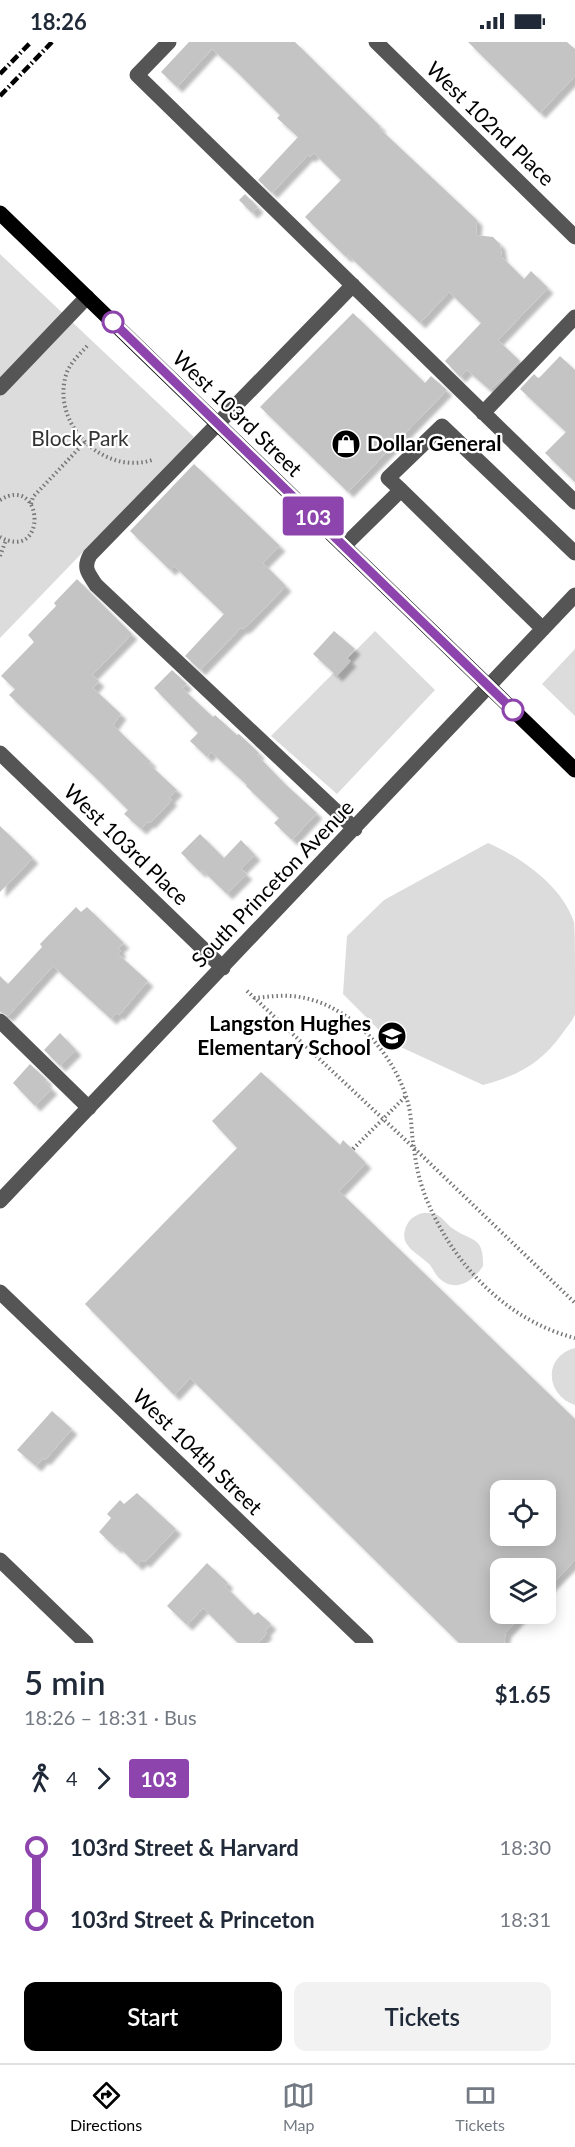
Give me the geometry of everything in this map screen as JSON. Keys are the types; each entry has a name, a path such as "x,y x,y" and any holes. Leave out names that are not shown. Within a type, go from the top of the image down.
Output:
{"main road":[{"name":"West 103rd Street","path":"0,213 575,770"}],"street":[{"path":"169,42 137,75 575,502"},
{"name":"West 102nd Place","path":"376,42 575,237"},
{"path":"353,285 90,555 86,563 88,573 96,585 355,829"},
{"path":"0,388 87,297"},
{"path":"483,412 575,317"},
{"path":"543,629 388,478 442,426 575,553"},
{"path":"344,546 400,490"},
{"name":"South Princeton Avenue","path":"0,1201 575,595"},
{"name":"West 103rd Place","path":"0,753 223,968"},
{"path":"0,1021 89,1108"},
{"name":"West 104th Street","path":"0,1292 366,1643"},
{"path":"0,1560 86,1643"}],"path":[{"path":"87,346 67,372 63,397 72,427 96,451 119,461 147,462 159,458"},
{"path":"0,537 6,540 20,540 32,531 36,518 31,504 33,496 86,442"},
{"path":"0,500 18,496 31,504"},
{"path":"0,556 6,540"},
{"path":"247,990 575,1304"},
{"path":"254,998 290,996 311,1000 350,1018 366,1032 390,1062 406,1096 413,1147 429,1205 468,1271 511,1308 538,1324 575,1338"},
{"path":"353,1149 406,1096"}],"green space":[{"name":"Block Park","path":"0,254 194,437 0,638"},
{"path":"375,631 435,690 337,794 271,736"},
{"path":"575,649 575,716 542,684"},
{"path":"488,843 527,865 550,885 568,909 574,922 575,1014 554,1044 537,1061 507,1077 483,1085 392,1043 343,994 347,936 384,900"},
{"path":"423,1213 437,1215 452,1228 479,1244 483,1266 475,1276 458,1285 446,1283 410,1248 404,1234 407,1224"},
{"path":"575,1348 575,1405 558,1393 553,1385 552,1376 557,1359 565,1352"}],"building":[{"path":"189,42 295,42 381,127 379,128 477,220 476,235 493,237 500,244 502,257 524,279 531,271 548,288 498,340 520,361 490,390 467,370 460,377 445,361 481,323 449,292 420,323 305,217 341,180 314,153 310,157 308,155 272,193 258,180 298,137 277,118 280,115 234,69 212,49 177,87 161,72"},
{"path":"468,42 567,42 575,49 575,76 540,113"},
{"path":"245,194 258,207 252,213 239,200"},
{"name":"Dollar General","path":"353,313 425,383 431,376 447,390 348,492 260,407"},
{"path":"560,356 575,370 575,482 545,453 566,432 520,389 534,374 540,377"},
{"path":"194,464 280,546 263,563 286,586 200,670 185,656 224,614 174,566 170,570 130,531"},
{"path":"77,579 132,634 92,675 99,681 93,688 121,714 113,725 177,790 169,798 172,800 141,829 124,814 128,810 9,695 15,689 1,676 34,642 28,635 56,606 54,603"},
{"path":"334,631 355,649 347,658 351,661 337,676 313,654"},
{"path":"172,670 187,684 182,688 213,717 215,715 237,735 239,734 259,753 257,755 285,784 317,813 292,840 274,823 279,818 247,785 211,752 207,757 190,741 198,733 154,688"},
{"path":"0,826 33,858 0,892"},
{"path":"200,834 224,858 241,840 255,855 241,869 247,874 227,894 181,853"},
{"path":"76,907 81,912 87,907 124,943 118,948 121,951 118,954 148,981 119,1015 117,1013 111,1019 53,966 8,1016 0,1012 0,976 8,984 42,947 40,944"},
{"path":"60,1033 76,1050 60,1066 44,1050"},
{"path":"30,1064 47,1080 45,1082 52,1089 35,1106 13,1083"},
{"path":"261,1072 340,1145 343,1140 366,1163 339,1191 575,1419 575,1560 556,1580 556,1558 490,1558 490,1624 514,1624 506,1632 504,1643 459,1643 190,1378 174,1395 85,1304 237,1148 212,1121"},
{"path":"52,1411 72,1429 45,1460 43,1458 36,1466 17,1450"},
{"path":"137,1493 176,1529 145,1562 142,1560 137,1565 118,1546 116,1548 99,1532 111,1518 107,1514 120,1500 124,1504"},
{"path":"207,1563 228,1583 225,1586 254,1615 258,1612 271,1624 258,1643 238,1643 203,1608 187,1625 167,1606"}],"railway":[{"path":"0,74 31,42"},
{"path":"0,96 52,42"}],"bus line":[{"name":"103","path":"113,322 513,710"}],"place":[{"name":"Dollar General","path":"346,444"},
{"name":"Langston Hughes Elementary School","path":"392,1036"}]}
